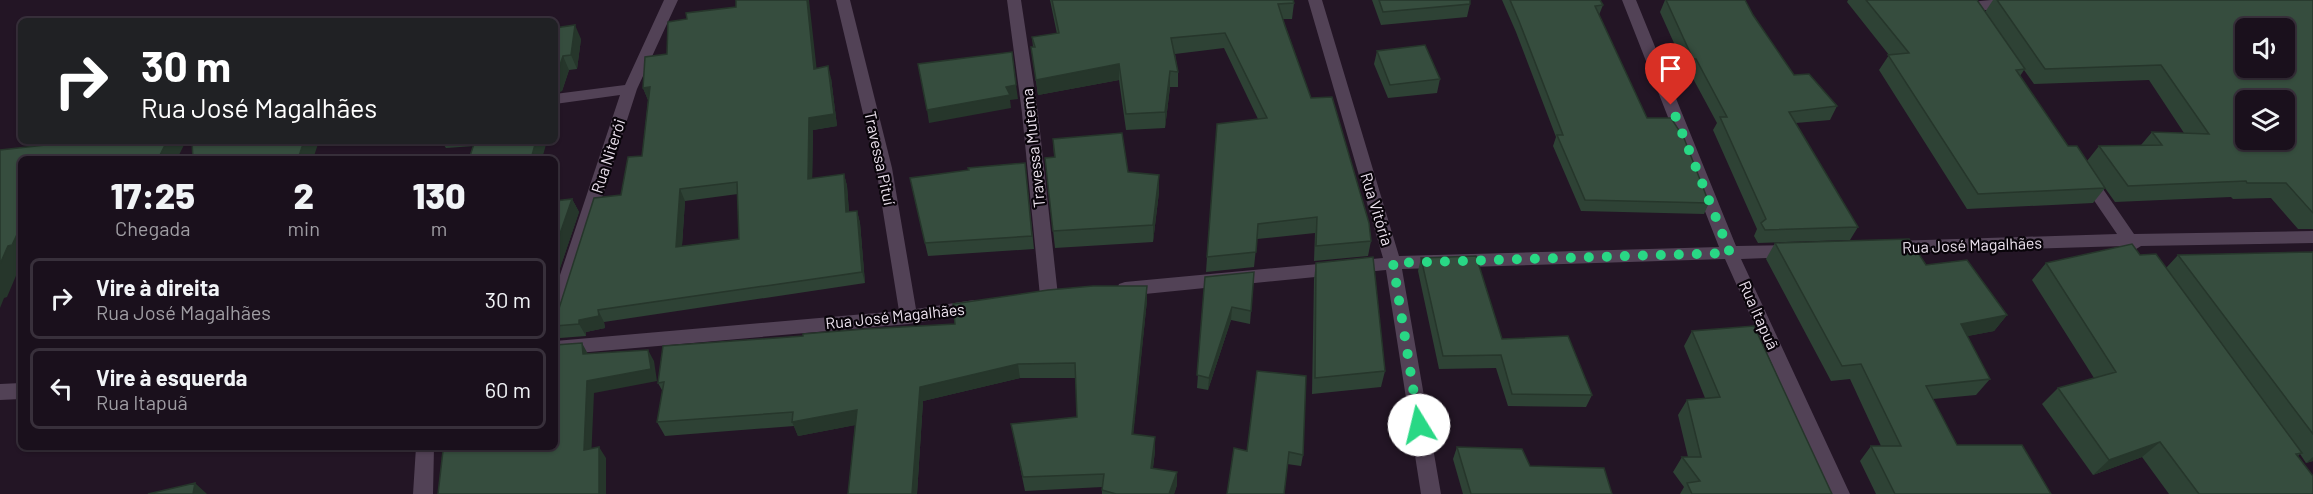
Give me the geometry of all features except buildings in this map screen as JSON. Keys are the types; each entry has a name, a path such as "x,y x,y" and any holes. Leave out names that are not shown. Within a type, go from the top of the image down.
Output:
{"street":[{"name":"Rua Niterói","path":"558,307 630,89 671,0"},
{"name":"Travessa Pituí","path":"843,0 884,168 909,317"},
{"name":"Travessa Mutema","path":"1014,0 1030,113 1049,296"},
{"name":"Rua Vitória","path":"1315,0 1393,263 1431,494"},
{"name":"Rua Itapuã","path":"1629,0 1730,253 1840,494"},
{"path":"1969,3 2026,2"},
{"path":"1969,3 1984,25"},
{"path":"558,99 630,89"},
{"path":"2076,162 2143,259"},
{"name":"Rua José Magalhães","path":"1883,248 2313,237"},
{"path":"1108,290 1393,263 1812,250"},
{"name":"Rua José Magalhães","path":"558,348 909,317 991,305"},
{"path":"0,392 18,391"},
{"path":"423,494 425,450"}],"route":[{"path":"1419,425 1393,263 1730,253 1671,105"}]}
